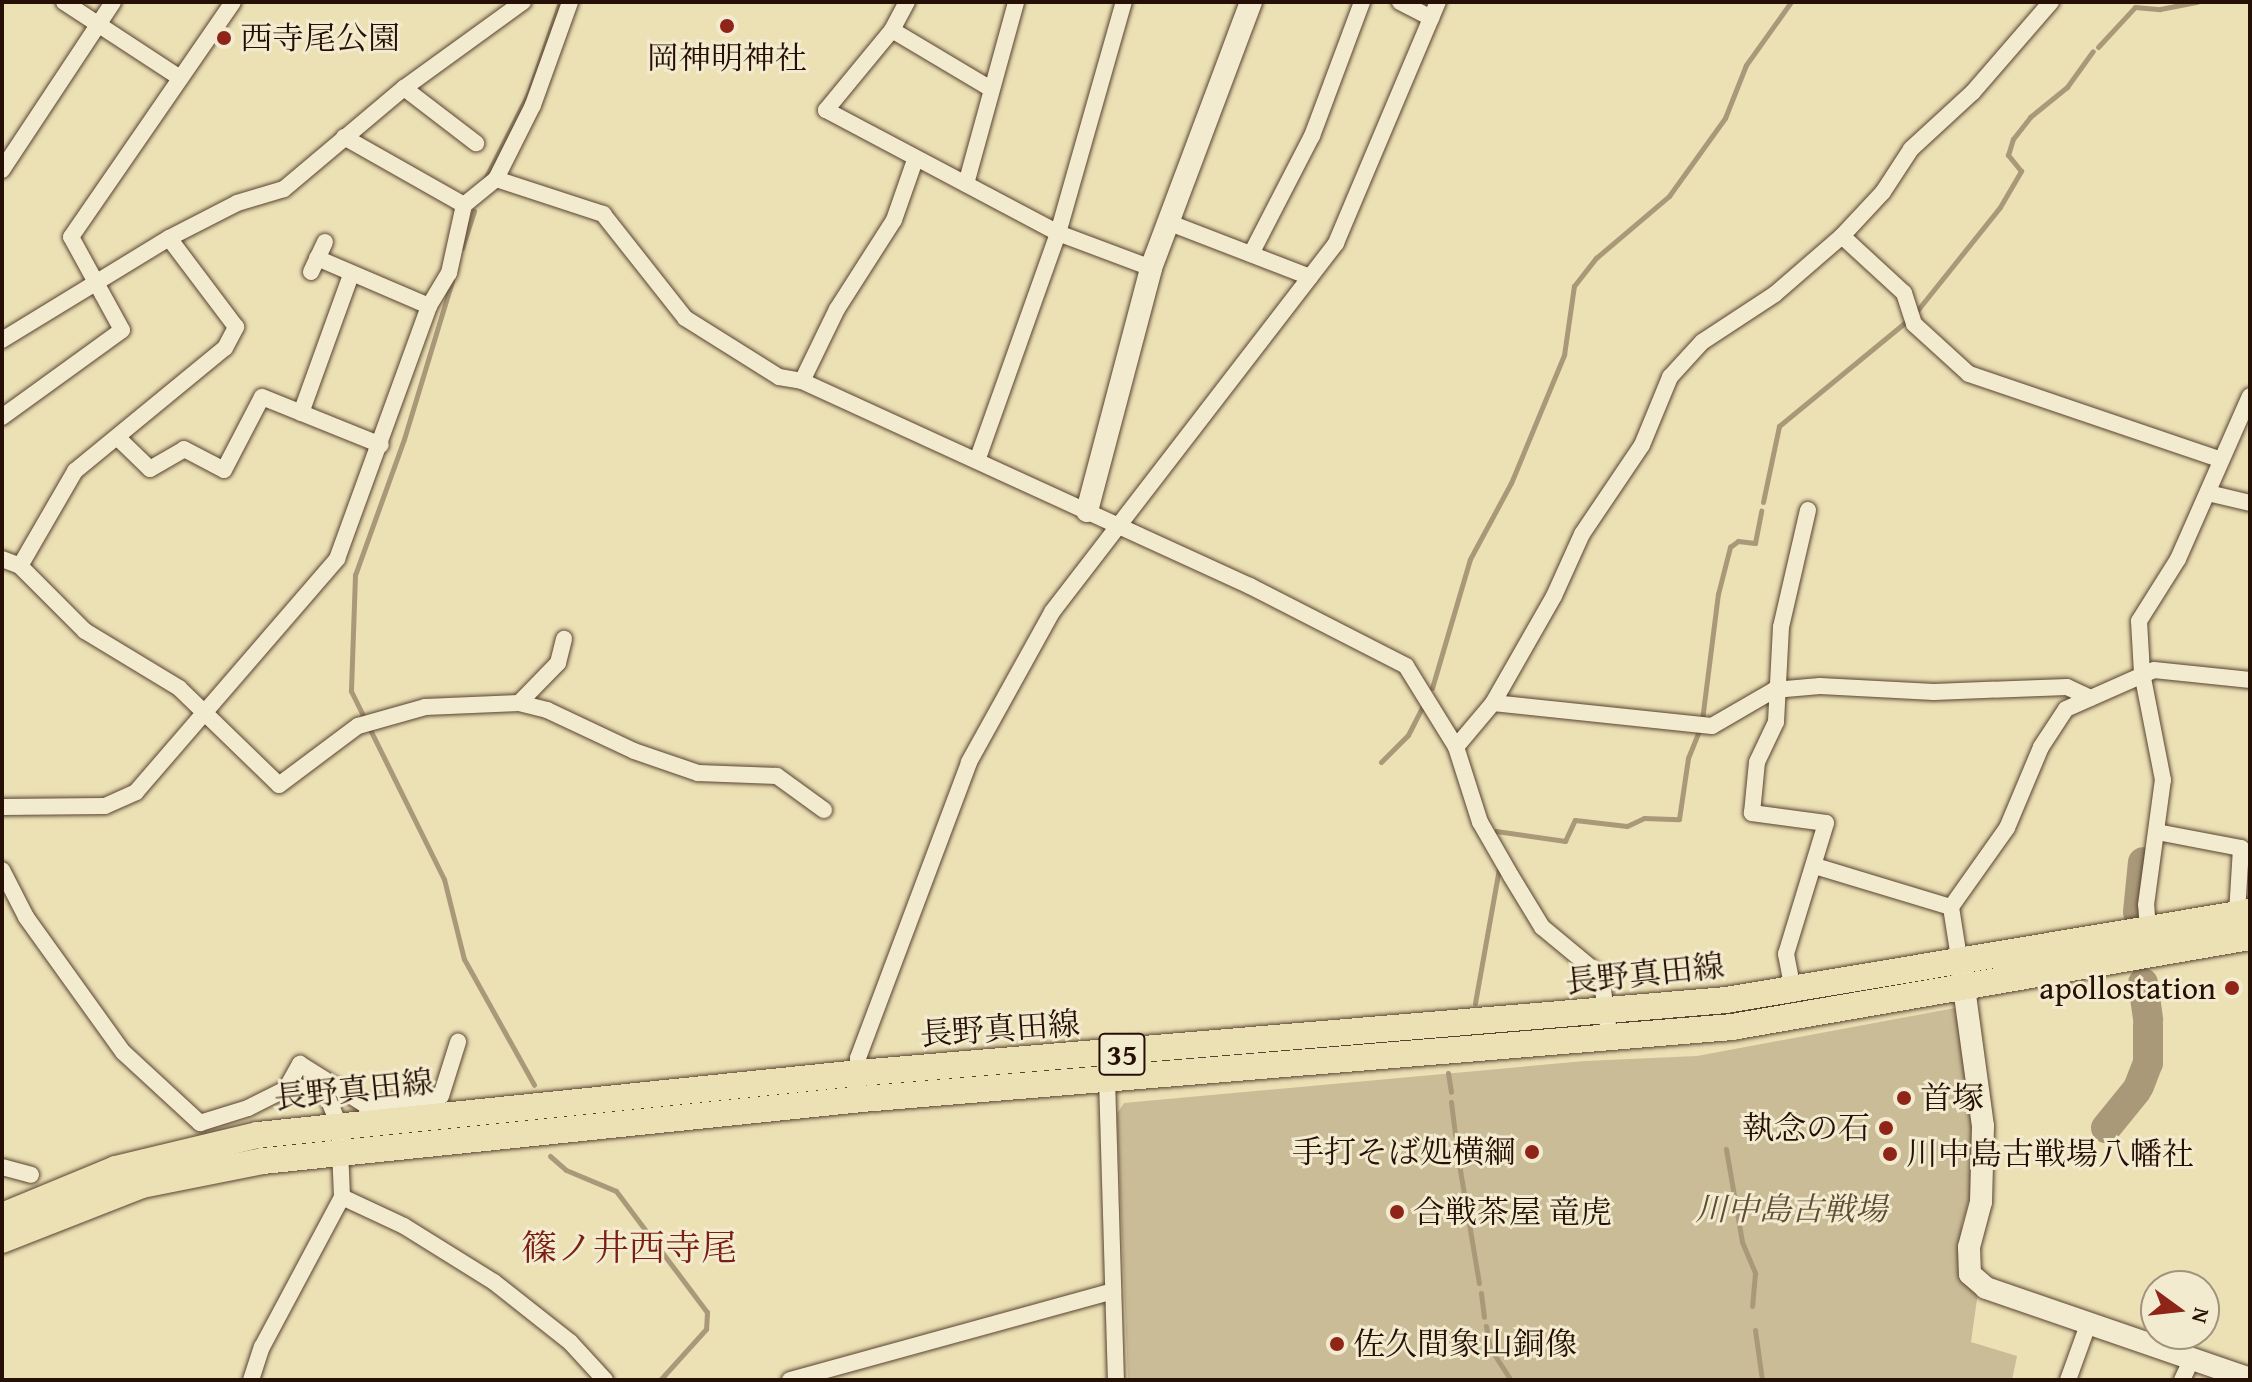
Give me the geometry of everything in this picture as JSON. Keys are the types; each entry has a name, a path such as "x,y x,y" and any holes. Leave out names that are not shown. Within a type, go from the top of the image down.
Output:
{"main road":[{"name":"長野真田線","path":"2,1216 65,1187 175,1152 1608,1013 1793,990 2148,931 2246,921"},
{"name":"長野真田線","path":"2,1240 142,1185 339,1138 365,1114 441,1106 860,1086 1107,1079 1732,1027 1964,990 2246,921"}],"street":[{"path":"64,2 180,78"},
{"path":"2,170 113,2"},
{"path":"2,417 122,330 93,286 71,237 233,2"},
{"path":"2,340 169,238 237,203 284,189 404,88 523,2"},
{"path":"2,807 105,806 136,792 337,559 429,306 449,273 464,205 496,179 533,105 570,2"},
{"path":"907,2 892,30 826,110 915,160 1058,233 1151,268"},
{"path":"966,184 1016,2"},
{"path":"978,458 1058,233 1124,2"},
{"path":"1087,511 1151,268 1251,2"},
{"path":"1251,254 1312,136 1362,2"},
{"path":"860,1086 858,1058 969,762 1052,612 1336,243 1434,10 1400,2"},
{"path":"1456,747 1493,703 1554,596 1582,534 1642,445 1670,377 1702,342 1775,294 1842,236 1883,192 1911,149 1973,92 2051,2"},
{"path":"892,30 991,89"},
{"path":"404,88 476,143"},
{"path":"344,137 464,205"},
{"path":"802,381 837,309 894,220 915,160"},
{"path":"496,179 603,214 685,318 779,377 802,381 978,458 1406,666 1456,747 1480,822 1542,927 1601,976 1610,1039"},
{"path":"1170,223 1310,277"},
{"path":"1842,236 1904,293 1914,324 1969,374 2221,460"},
{"path":"20,566 75,471 225,348 236,327 169,238"},
{"path":"325,242 314,265 351,275 429,306"},
{"path":"301,413 351,275"},
{"path":"2148,931 2146,905 2163,780 2142,673 2139,621 2178,559 2250,396"},
{"path":"117,437 150,469 184,449 224,470 262,397 381,445"},
{"path":"2208,493 2250,503"},
{"path":"1793,990 1786,954 1826,823 1752,813 1757,762 1776,722 1774,690 1781,627 1808,510"},
{"path":"2,559 20,566 85,631 179,688 203,715 279,785 363,724 425,707 519,703 698,773 777,776 824,810"},
{"path":"519,703 558,663 564,639"},
{"path":"2240,1378 1986,1288 1970,1274 1969,1247 1981,1202 1983,1126 1951,907 2007,828 2041,747 2066,709 2142,673 2250,680"},
{"path":"1493,703 1712,726 1774,690 1820,686 1934,692 2009,686 2067,687 2091,698"},
{"path":"2157,832 2241,848 2246,921"},
{"path":"1815,866 1951,907"},
{"path":"2,870 26,917 123,1052 200,1123 248,1108 286,1089 324,1086 365,1114"},
{"path":"441,1106 458,1042"},
{"path":"1107,1079 1116,1380"},
{"path":"251,1380 262,1347 342,1197 339,1138 333,1103 324,1086"},
{"path":"2,1167 31,1175"},
{"path":"342,1197 404,1226 494,1282 570,1342 605,1380"},
{"path":"790,1380 1113,1291"},
{"path":"2068,1380 2089,1322"},
{"path":"2182,1380 2192,1359"}],"green space":[{"name":"川中島古戦場","path":"1955,1008 1977,1139 1974,1184 1962,1223 1958,1268 1978,1292 1971,1342 2017,1356 2012,1380 1128,1380 1117,1114 1124,1103 1585,1061 1697,1056"}],"waterway":[{"path":"484,181 528,94 560,2"},
{"path":"1432,688 1470,559 1511,483 1564,355 1574,286 1596,258 1669,196 1725,118 1746,65 1791,2"},
{"path":"2098,47 2135,7 2160,9 2197,2"},
{"path":"1916,312 2000,207 2021,171 2008,155 2013,139 2030,117 2067,87 2093,51"},
{"path":"462,248 474,211"},
{"path":"452,281 404,439 355,575 351,691 444,879 464,959 534,1085"},
{"path":"1763,502 1779,426 1908,320"},
{"path":"1702,720 1718,594 1730,547 1738,541 1755,543 1761,511"},
{"path":"1381,762 1408,735 1422,707"},
{"path":"1496,831 1565,841 1575,820 1627,826 1644,818 1679,819 1688,758 1700,728"},
{"path":"2138,912 2143,862"},
{"path":"1475,1003 1499,868"},
{"path":"2143,983 2148,1020"},
{"path":"2139,1086 2148,1063 2148,1025"},
{"path":"1448,1073 1451,1092"},
{"path":"2106,1128 2136,1091"},
{"path":"1451,1102 1455,1135"},
{"path":"1456,1146 1479,1283"},
{"path":"1726,1149 1742,1242 1755,1273 1752,1306"},
{"path":"550,1156 566,1170 616,1191 707,1312 706,1329 660,1380"},
{"path":"1481,1293 1484,1317"},
{"path":"1486,1326 1490,1348 1511,1380"},
{"path":"1755,1330 1762,1380"}],"place":[{"name":"岡神明神社","path":"727,26"},
{"name":"西寺尾公園","path":"224,38"},
{"name":"apollostation","path":"2232,988"},
{"name":"首塚","path":"1904,1098"},
{"name":"執念の石","path":"1886,1128"},
{"name":"手打そば処横綱","path":"1532,1152"},
{"name":"川中島古戦場八幡社","path":"1890,1154"},
{"name":"合戦茶屋 竜虎","path":"1397,1212"},
{"name":"佐久間象山銅像","path":"1337,1344"}],"district":[{"name":"篠ノ井西寺尾","path":"629,1247"}]}
